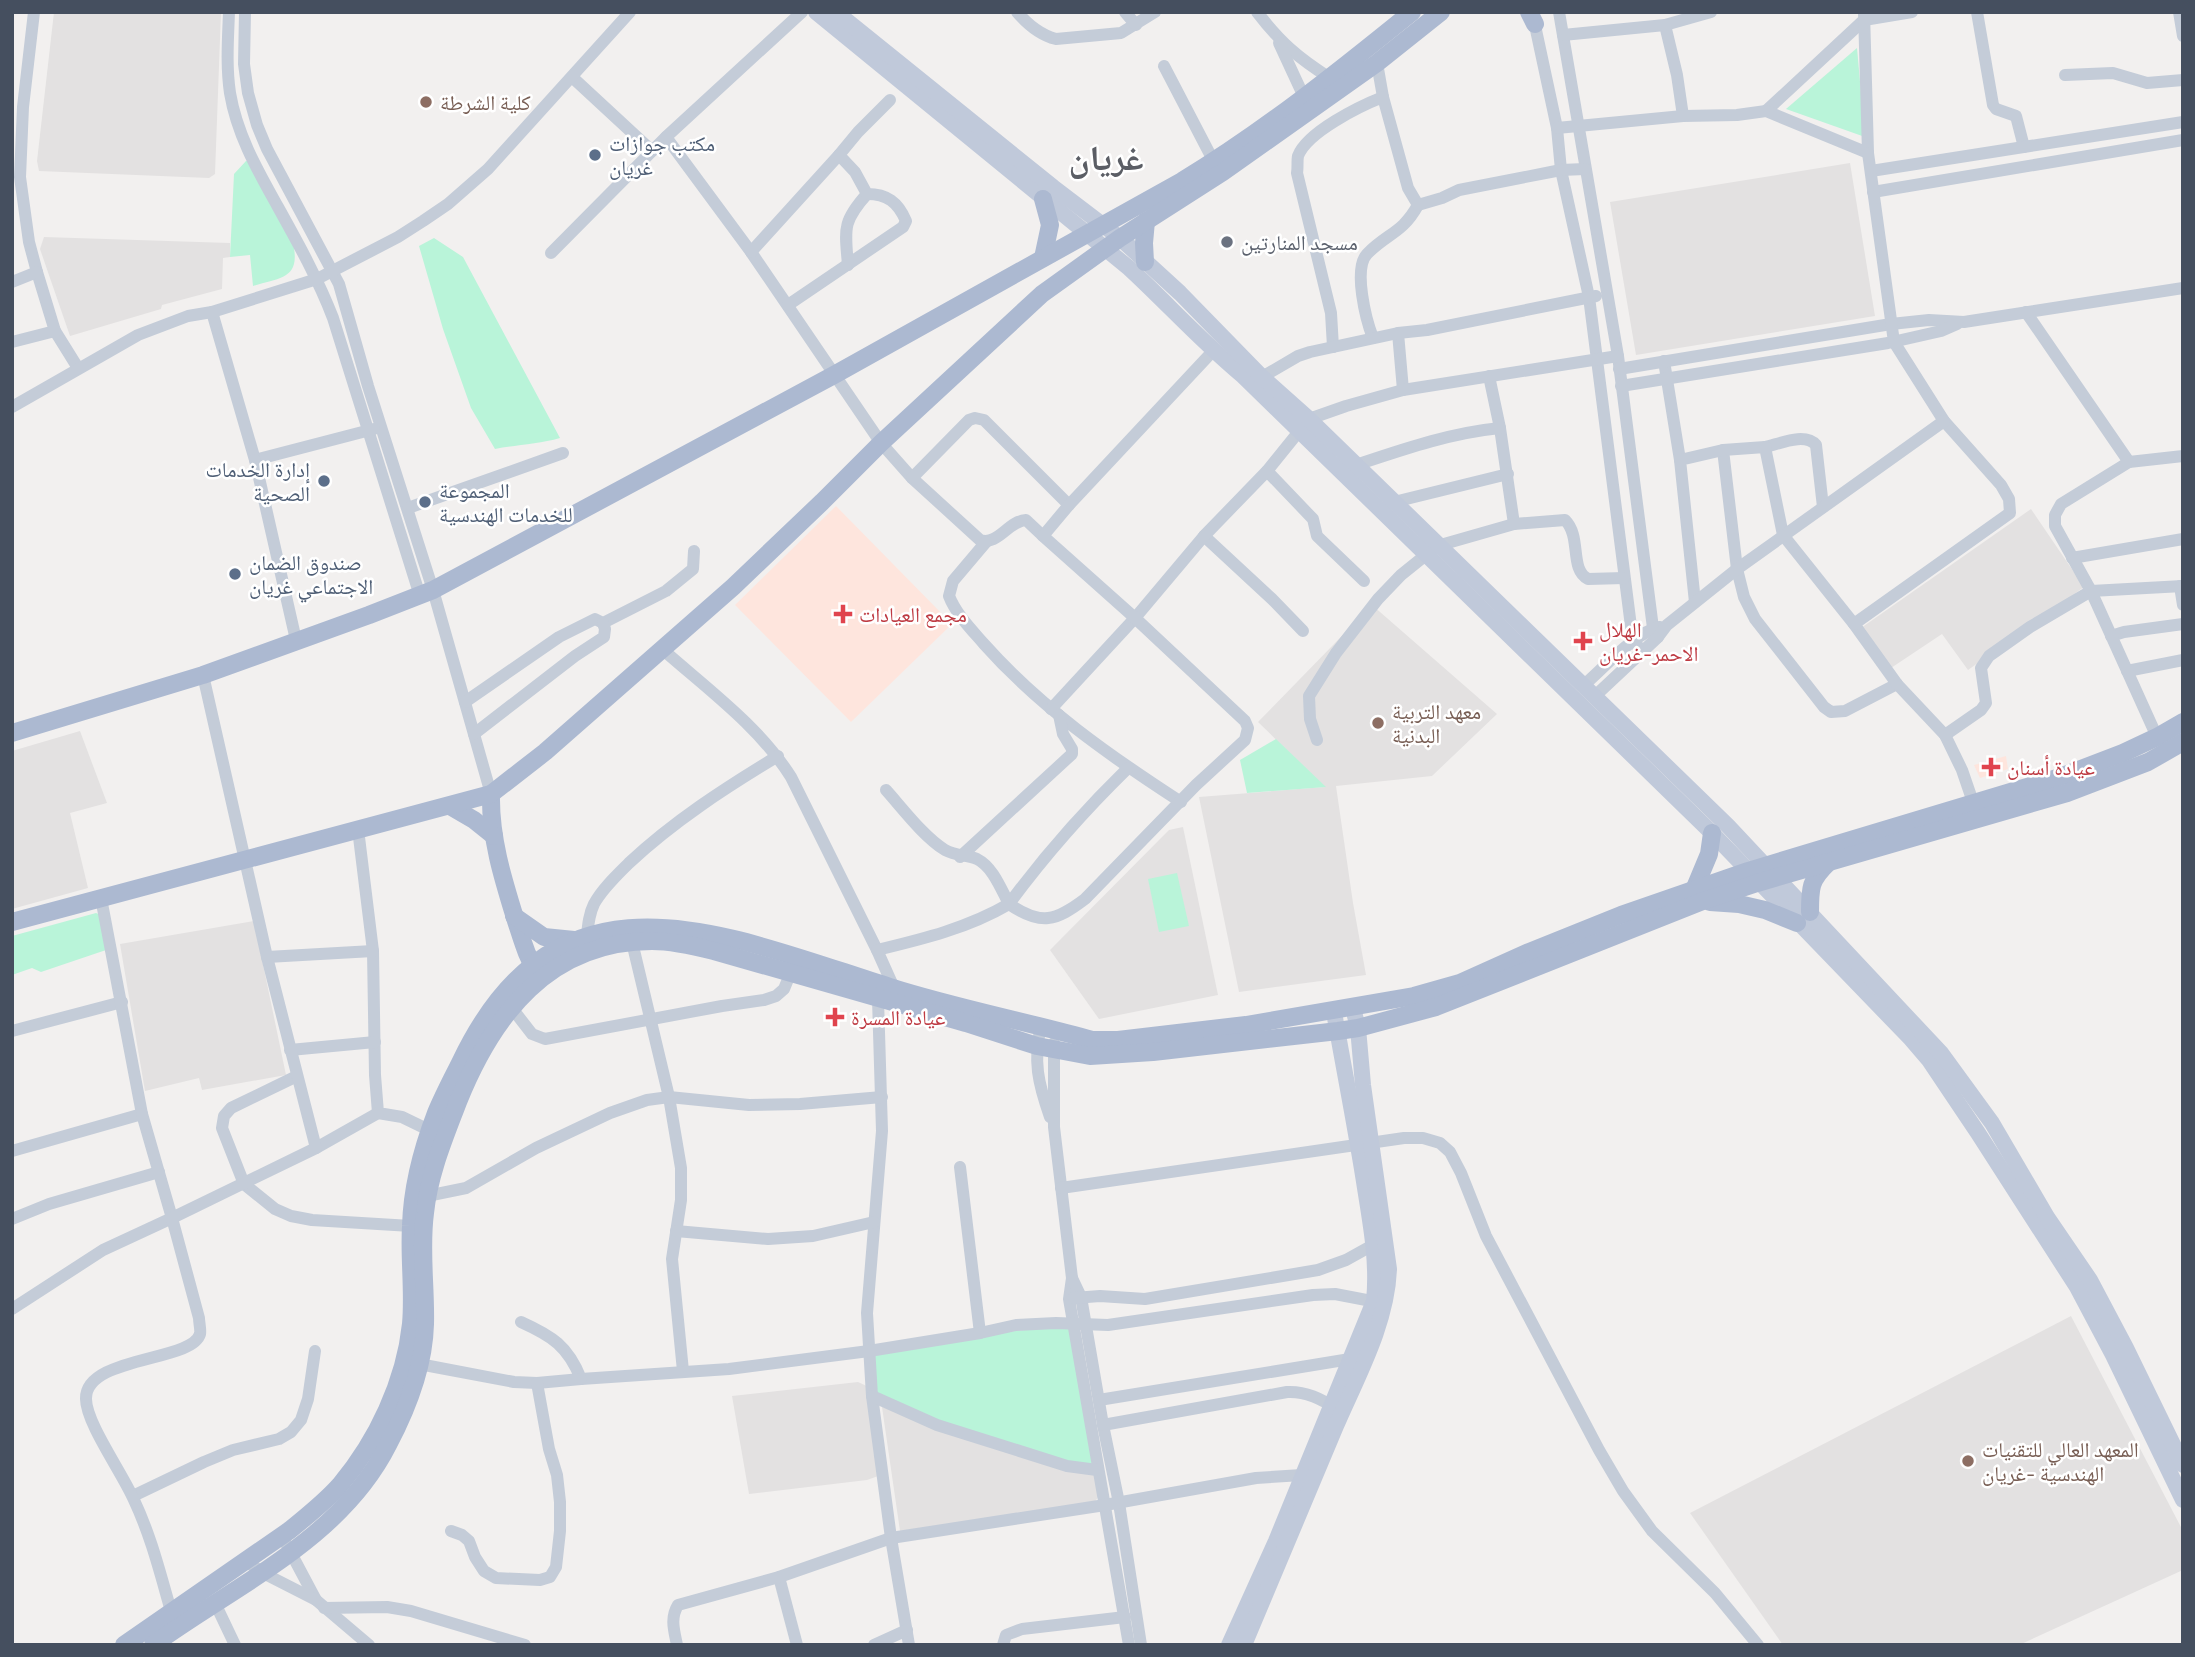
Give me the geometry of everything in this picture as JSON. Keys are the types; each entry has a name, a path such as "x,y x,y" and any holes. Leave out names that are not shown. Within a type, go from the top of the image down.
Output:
{"main road":[{"path":"816,12 1088,234 1147,285 1213,351 1252,373 1309,419 1394,502 1432,550 1753,877 1804,918 1935,1056 2042,1220 2090,1280 2183,1465"},
{"path":"836,12 1053,187 1120,237 1180,293 1252,373 1299,433 1589,691 1772,871 1804,918"},
{"path":"12,733 203,675 426,593 834,375 1105,226 1214,162 1330,78 1412,12"},
{"path":"12,922 491,794 545,752 733,587 880,443 1042,294 1120,237 1223,172 1377,63 1441,12"},
{"path":"1043,258 1050,225 1044,199"},
{"path":"1145,261 1146,221"},
{"path":"1026,268 1042,294"},
{"path":"515,918 544,937 581,938 627,928 673,927 719,936 929,999 1092,1040 1118,1040 1246,1025 1334,1012 1414,996 1533,960 1698,896 1973,802 2060,777 2123,753 2183,722"},
{"path":"1772,871 1830,862 2067,793 2148,762 2183,743"},
{"path":"491,794 490,814 503,880 523,946 542,968"},
{"path":"450,806 494,836"},
{"path":"1698,896 1712,834"},
{"path":"1804,918 1812,882 1818,872 1830,862"},
{"path":"1698,896 1804,918"},
{"path":"153,1645 262,1573 362,1455 394,1393 411,1326 411,1226 414,1197 437,1135 486,1046 506,1001 516,956 515,918"},
{"path":"506,1001 542,968 581,938"},
{"path":"542,968 561,964 593,950 632,942 675,943 791,972 1045,1048 1090,1056 1153,1052 1358,1028 1436,1007 1533,960"},
{"path":"1244,1645 1308,1476 1337,1408 1377,1329 1379,1302 1358,1028 1353,1008"},
{"path":"1334,1012 1365,1144 1389,1269 1379,1302 1350,1359 1337,1408"},
{"path":"124,1645 246,1561 286,1544 346,1507 388,1446 411,1393 425,1327 422,1241 437,1135"},
{"path":"2042,1220 2113,1355 2183,1500"},
{"path":"1229,1645 1308,1476"}],"street":[{"path":"34,12 16,177 29,242 55,331 78,368"},
{"path":"229,12 227,65 230,94 250,155 317,279 333,318 368,430 465,702 491,794"},
{"path":"245,12 244,64 248,93 257,125 267,149 339,284 364,374 408,508 426,593"},
{"path":"12,407 138,335 188,316 212,312 317,279 423,221 470,186 630,12"},
{"path":"551,253 666,137 802,12"},
{"path":"1017,12 1035,30 1046,37 1056,39 1121,33 1155,12"},
{"path":"1125,12 1136,25"},
{"path":"1257,12 1278,39 1304,62 1330,78"},
{"path":"1559,12 1618,362 1655,633"},
{"path":"1563,35 1665,25 1711,12"},
{"path":"1766,111 1864,16 1912,12"},
{"path":"1978,12 1993,105 1996,109 2016,116 2024,147"},
{"path":"2179,12 2183,36"},
{"path":"1532,16 1557,128 1561,170 1589,297 1624,578 1638,647"},
{"path":"1854,624 2010,513 2009,499 2001,485 1944,421 1894,342 1868,153 1864,16"},
{"path":"1665,25 1677,75 1683,117"},
{"path":"228,35 243,35"},
{"path":"1278,39 1304,97"},
{"path":"1377,63 1383,97 1408,188 1418,205"},
{"path":"1164,66 1214,162"},
{"path":"2065,75 2113,73 2147,83 2183,80"},
{"path":"572,77 652,151"},
{"path":"1333,347 1331,313 1297,173 1298,158 1305,145 1343,115 1383,97"},
{"path":"751,252 890,100"},
{"path":"1557,128 1766,111 1868,153"},
{"path":"1871,172 2183,122"},
{"path":"666,137 751,252 880,443 912,478 986,542 993,541 1019,520 1026,520 1245,721 1248,729 1245,740 1085,899 1054,919 1022,913 1009,904 992,873 976,859 960,857 932,839 886,790"},
{"path":"1873,192 2183,140"},
{"path":"839,155 855,172 867,194"},
{"path":"1373,338 1366,318 1361,261 1400,230 1418,205 1459,190 1561,170 1585,169"},
{"path":"788,305 903,227 906,220 902,210 892,200 881,194 867,194"},
{"path":"848,265 845,234 847,221 867,194"},
{"path":"12,282 37,272"},
{"path":"1055,712 1309,419 1403,390 1597,358 1618,362 1664,361 1891,324 1929,320 1964,321 2183,288"},
{"path":"1252,373 1298,356 1373,338 1427,330 1606,294"},
{"path":"212,312 255,460 296,640"},
{"path":"2026,312 2129,462"},
{"path":"1621,386 1894,342 1941,331 1964,321"},
{"path":"12,342 55,331"},
{"path":"1398,333 1403,390"},
{"path":"1044,536 1069,505 1213,351"},
{"path":"1664,361 1696,603"},
{"path":"1489,376 1508,474 1514,524"},
{"path":"912,478 969,420 975,418 984,420 1069,505"},
{"path":"1589,691 1638,647 1737,569 1944,421"},
{"path":"255,460 382,426"},
{"path":"1356,465 1431,440 1469,431 1500,428"},
{"path":"1679,460 1723,450 1765,447 1804,438 1811,440 1816,445 1823,507"},
{"path":"1765,447 1783,535 1854,624 1897,684 1945,735 1962,770 1973,802"},
{"path":"1723,450 1737,569 1744,597 1755,619 1824,707 1831,712 1846,711 1897,684"},
{"path":"408,508 563,453"},
{"path":"2157,737 2091,591 2055,526 2055,515 2061,504 2129,462 2183,456"},
{"path":"1266,471 1313,519 1317,536 1364,581"},
{"path":"1394,502 1508,474"},
{"path":"1317,740 1310,719 1310,696 1336,653 1378,599 1401,575 1432,550 1514,524 1565,520 1573,527 1578,568 1583,576 1588,579 1624,578"},
{"path":"1205,536 1303,631"},
{"path":"2072,558 2183,539"},
{"path":"986,542 953,581 949,596 974,632 1007,669 1055,712 1128,768 1181,802"},
{"path":"603,623 666,591 693,569 694,551"},
{"path":"1945,735 1981,710 1986,703 1981,668 1989,656 2030,627 2091,591 2181,586 2183,605"},
{"path":"465,702 559,637 596,620 603,623 604,637 575,656 474,734"},
{"path":"2111,636 2183,624"},
{"path":"662,648 778,756 791,777 894,988"},
{"path":"2127,671 2183,660"},
{"path":"203,675 267,957 316,1148"},
{"path":"960,857 1072,754 1055,712"},
{"path":"581,938 594,903 615,877 652,841 692,810 778,756"},
{"path":"877,950 927,938 983,919 1009,904 1060,838 1128,768"},
{"path":"358,829 373,951 378,1113"},
{"path":"101,898 142,1114 199,1318 200,1334 187,1348 146,1358 111,1371 91,1384 86,1397 89,1416 133,1496 149,1533 171,1611"},
{"path":"632,942 669,1097 681,1168 681,1200 672,1259 683,1371"},
{"path":"267,957 373,951"},
{"path":"506,1001 532,1034 545,1039 764,1000 776,996 784,989 791,972"},
{"path":"878,999 882,1097 879,1179 867,1313 872,1396 909,1645"},
{"path":"12,1031 122,1002"},
{"path":"1048,1028 1045,1048 1037,1069 1041,1092 1054,1127 1097,1470 1129,1645"},
{"path":"290,1050 374,1042"},
{"path":"297,1076 231,1108 224,1116 222,1128 244,1184 275,1209 291,1216 312,1220 411,1226"},
{"path":"427,1196 466,1188 536,1148 626,1107 669,1097 749,1105 882,1097"},
{"path":"12,1309 103,1250 244,1184 378,1113 402,1117 437,1135"},
{"path":"12,1151 142,1114"},
{"path":"1061,1188 1404,1138 1423,1138 1440,1143 1450,1152 1461,1173 1486,1236 1622,1491 1652,1531 1715,1593 1758,1645"},
{"path":"960,1167 980,1334"},
{"path":"12,1219 48,1204 159,1172"},
{"path":"676,1231 768,1239 813,1236 874,1222"},
{"path":"1075,1298 1145,1299 1318,1270 1346,1260 1373,1245"},
{"path":"419,1364 537,1383 729,1369 869,1351 1035,1323 1079,1325 1134,1322 1312,1295 1335,1294 1379,1302"},
{"path":"521,1322 548,1334 560,1344 574,1363 581,1380"},
{"path":"1079,1325 1099,1400 1119,1503 1141,1645"},
{"path":"133,1496 233,1450 279,1439 291,1432 301,1420 308,1399 314,1351"},
{"path":"1099,1400 1350,1359"},
{"path":"451,1531 469,1541 484,1571 496,1578 540,1580 550,1577 556,1567 560,1531 557,1475 537,1383"},
{"path":"1103,1425 1287,1392 1309,1394 1337,1408"},
{"path":"872,1396 937,1425 1067,1466 1097,1470"},
{"path":"677,1645 672,1620 678,1605 779,1577 891,1538 1119,1503 1256,1478 1308,1476"},
{"path":"286,1544 320,1604"},
{"path":"246,1561 262,1573 320,1604 369,1645"},
{"path":"779,1577 797,1645"},
{"path":"215,1604 234,1645"},
{"path":"320,1604 399,1609 525,1645"},
{"path":"1003,1645 1006,1635 1023,1629 1125,1617"},
{"path":"874,1645 907,1630"}],"shaded area":[{"path":"54,12 221,12 215,174 209,178 39,171 37,161"},
{"path":"1850,163 1875,316 1636,355 1610,202"},
{"path":"44,237 230,243 230,257 223,258 222,289 162,305 161,309 70,336 40,249"},
{"name":"مجمع العيادات","path":"836,506 952,624 851,722 735,605"},
{"path":"2031,509 2084,587 1968,670 1942,634 1891,668 1861,628"},
{"path":"1372,605 1497,714 1432,776 1336,786 1366,975 1239,992 1199,797 1325,787 1258,722"},
{"path":"80,731 107,803 70,813 88,888 12,909 12,751"},
{"name":"عيادة أسنان","path":"2006,756 2008,769 1980,778 1974,765"},
{"path":"1183,827 1218,995 1099,1019 1050,950 1169,830"},
{"path":"254,921 286,1075 202,1090 199,1078 145,1091 120,944"},
{"name":"المعهد العالي للتقنيات الهندسية -غريان","path":"2071,1316 2183,1531 2183,1570 2019,1645 1783,1645 1690,1513"},
{"path":"858,1382 871,1388 881,1475 867,1480 749,1494 732,1396"},
{"path":"882,1407 1094,1474 1098,1497 1095,1502 900,1531"}],"green space":[{"path":"1857,48 1865,137 1786,109"},
{"path":"249,161 293,243 295,255 294,264 287,275 253,286 250,255 230,257 234,174"},
{"path":"434,238 463,257 560,438 495,449 471,408 443,329 419,246"},
{"path":"1276,739 1326,787 1247,793 1240,760"},
{"path":"1177,873 1189,926 1159,932 1148,879"},
{"path":"96,913 101,915 109,949 41,972 32,968 12,975 12,936"},
{"path":"1072,1326 1097,1469 938,1424 874,1395 870,1351 980,1334"}],"place":[{"name":"كلية الشرطة","path":"426,102"},
{"name":"مكتب جوازات غريان","path":"595,155"},
{"name":"مسجد المنارتين","path":"1227,242"},
{"name":"إدارة الخدمات الصحية","path":"324,481"},
{"name":"المجموعة للخدمات الهندسية","path":"425,502"},
{"name":"صندوق الضمان الاجتماعي غريان","path":"235,574"},
{"name":"مجمع العيادات","path":"843,614"},
{"name":"الهلال الاحمر-غريان","path":"1583,641"},
{"name":"معهد التربية البدنية","path":"1378,723"},
{"name":"عيادة أسنان","path":"1991,767"},
{"name":"عيادة المسرة","path":"835,1017"},
{"name":"المعهد العالي للتقنيات الهندسية -غريان","path":"1968,1461"}],"district":[{"name":"غريان","path":"1106,157"}]}
